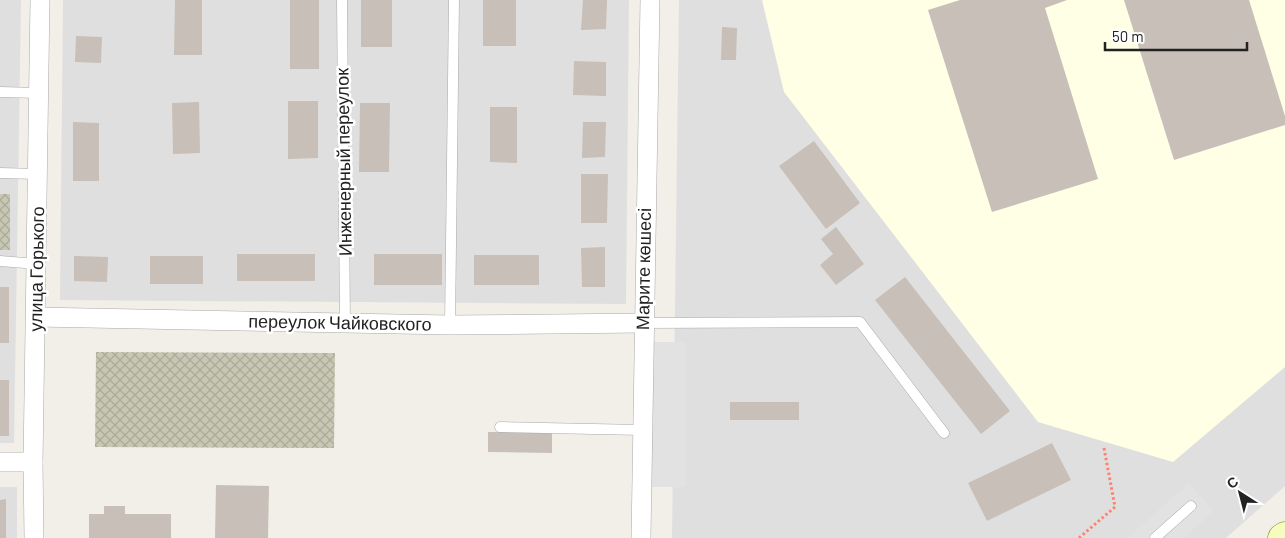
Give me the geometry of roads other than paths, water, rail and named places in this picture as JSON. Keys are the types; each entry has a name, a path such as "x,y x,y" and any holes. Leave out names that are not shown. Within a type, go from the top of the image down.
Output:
{"street":[{"name":"улица Горького","path":"34,538 33,462 40,0"},
{"name":"Марите көшесі","path":"641,538 643,323 650,0"},
{"name":"переулок Чайковского","path":"36,316 450,325 643,323"},
{"path":"0,462 33,462"}],"lane":[{"name":"Инженерный переулок","path":"342,0 345,323"},
{"path":"450,325 454,0"},
{"path":"0,92 39,93"},
{"path":"0,173 38,174"},
{"path":"0,261 37,264"},
{"path":"643,323 860,322 944,432"},
{"path":"500,427 642,430"},
{"path":"1155,538 1191,506"}]}
